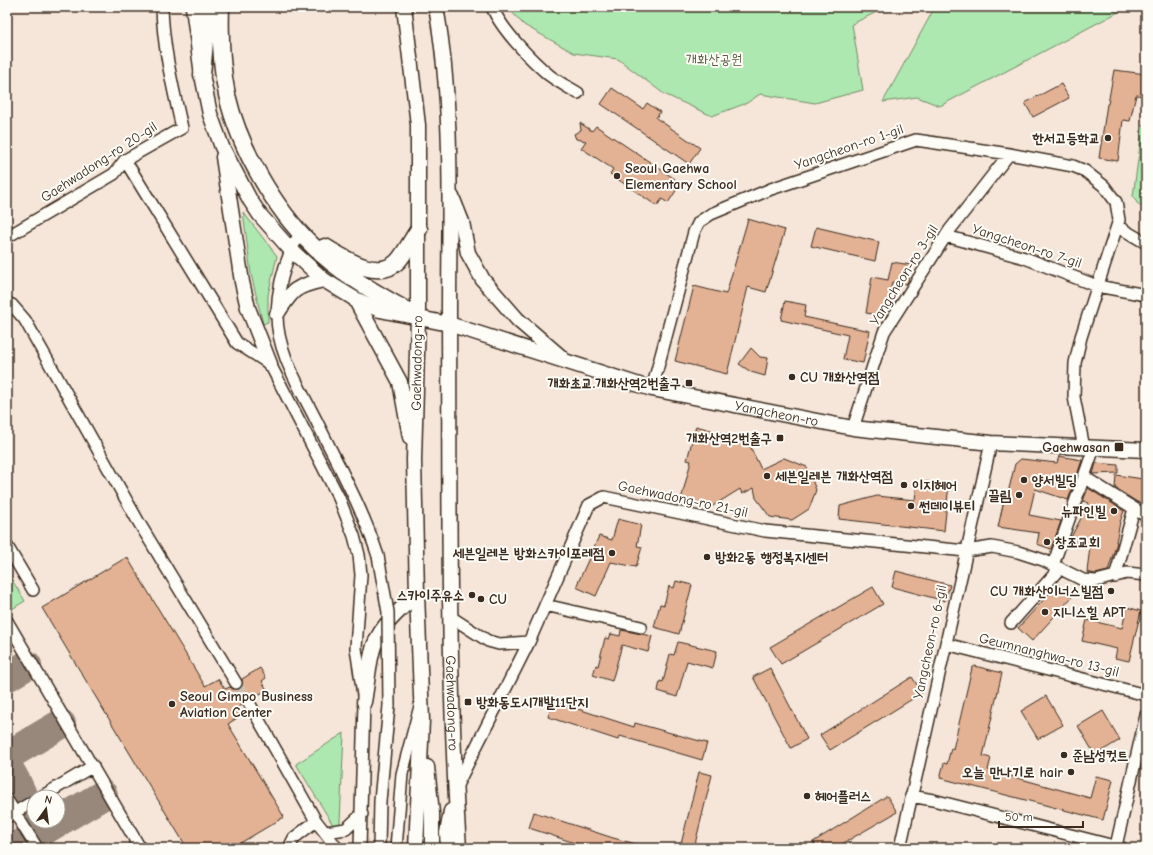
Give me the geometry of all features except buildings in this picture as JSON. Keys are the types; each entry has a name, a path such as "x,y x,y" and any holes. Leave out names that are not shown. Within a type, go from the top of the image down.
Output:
{"highway":[{"path":"202,75 208,7"},
{"path":"221,7 223,68 227,95 236,124 252,160 267,188 300,233 339,268 418,318"},
{"path":"300,233 342,257 375,270 387,268 398,261 418,229"}],"main road":[{"path":"193,7 202,75 210,114 222,147 242,282 248,308 270,364"},
{"name":"Gaehwadong-ro","path":"404,7 418,125 418,318 414,460 421,700 432,813 432,848"},
{"name":"Gaehwadong-ro","path":"439,9 449,126 451,616 455,790 459,848"},
{"name":"Yangcheon-ro","path":"222,147 260,215 290,249 324,280 355,299 380,310 449,324 652,389 853,428 991,443 1146,450"},
{"path":"449,187 462,222 468,253 483,280 518,320 566,362"},
{"path":"277,314 293,290 305,284 324,280"},
{"path":"355,299 400,382 414,460"},
{"path":"364,702 372,652 377,639 384,626 417,594"},
{"name":"Gaehwadong-ro","path":"416,848 422,720"},
{"name":"Gaehwadong-ro","path":"448,848 447,833 455,790"}],"street":[{"name":"Gaehwadong-ro 20-gil","path":"7,237 114,174 125,160 182,128 163,30 162,7"},
{"path":"492,7 498,20 534,60 550,75 578,94"},
{"name":"Yangcheon-ro 1-gil","path":"652,389 694,232 699,222 711,214 771,189 916,140 1009,154 1073,166 1085,171 1104,186 1116,202 1119,220 1117,226"},
{"name":"Yangcheon-ro 3-gil","path":"853,428 884,332 946,236 1009,154"},
{"path":"125,160 237,342 270,364 339,498 354,536 359,555 361,576 356,648 364,702 360,848"},
{"path":"1011,623 1056,567 1084,476 1089,448 1074,397 1075,363 1081,337 1117,226 1146,243"},
{"path":"300,233 290,249 280,290 277,314 280,336 292,373 363,514 378,556 388,612 389,706 380,801 379,848"},
{"name":"Yangcheon-ro 7-gil","path":"946,236 1025,258 1098,286 1146,295"},
{"path":"7,303 20,313 25,320 138,521 236,683"},
{"name":"Yangcheon-ro 6-gil","path":"900,848 991,443"},
{"path":"1084,476 1146,516"},
{"name":"Gaehwadong-ro 21-gil","path":"455,790 529,642 589,505 604,498 765,531 966,550 992,547 1018,552 1056,567 1082,580 1096,581 1127,573 1146,575"},
{"path":"1115,577 1134,509"},
{"path":"7,546 33,590"},
{"path":"545,605 641,627"},
{"path":"451,616 488,641 500,644 529,642"},
{"path":"7,621 140,848"},
{"name":"Geumnanghwa-ro 13-gil","path":"946,644 1146,695"},
{"path":"396,848 402,774 421,700"},
{"path":"248,701 316,821 326,832 336,848"},
{"path":"911,796 933,800 1119,847 1146,715"},
{"path":"54,789 93,766"},
{"path":"7,800 11,815 38,848"},
{"path":"11,815 26,806"},
{"path":"326,832 346,830 362,814"},
{"path":"289,848 294,838 316,821"}],"green space":[{"name":"개화산공원","path":"507,7 887,7 852,24 863,90 815,103 760,94 747,103 712,116 664,94 618,59 574,53 524,25"},
{"path":"935,7 1128,7 940,106 917,97 883,102"},
{"path":"1143,124 1146,125 1146,211 1137,203 1133,196"},
{"path":"243,212 277,256 268,295 268,322 263,324 251,274"},
{"path":"7,572 25,601 7,612"},
{"path":"344,733 340,822 338,825 333,825 296,764"}],"taxiway":[{"path":"7,677 27,665"},
{"path":"7,756 61,724"},
{"path":"7,766 18,785 26,805 30,826 29,848"},
{"path":"14,848 103,795"}],"tunnel":[{"path":"236,683 248,701"}],"place":[{"name":"한서고등학교","path":"1108,138"},
{"name":"Seoul Gaehwa Elementary School","path":"617,176"},
{"name":"CU 개화산역점","path":"792,377"},
{"name":"개화초교.개화산역2번출구","path":"689,383"},
{"name":"개화산역2번출구","path":"780,438"},
{"name":"Gaehwasan","path":"1119,447"},
{"name":"세븐일레븐 개화산역점","path":"767,476"},
{"name":"양서빌딩","path":"1024,480"},
{"name":"이지헤어","path":"904,485"},
{"name":"끌림","path":"1019,495"},
{"name":"썬데이뷰티","path":"911,506"},
{"name":"뉴파인빌","path":"1114,511"},
{"name":"창조교회","path":"1047,542"},
{"name":"세븐일레븐 방화스카이포레점","path":"612,553"},
{"name":"방화2동 행정복지센터","path":"707,557"},
{"name":"CU 개화산이너스빌점","path":"1111,591"},
{"name":"스카이주유소","path":"472,595"},
{"name":"CU","path":"481,599"},
{"name":"지니스힐 APT","path":"1045,612"},
{"name":"방화동도시개발11단지","path":"468,702"},
{"name":"Seoul Gimpo Business Aviation Center","path":"172,704"},
{"name":"준남성컷트","path":"1064,755"},
{"name":"오늘 만나기로 hair","path":"1071,772"},
{"name":"헤어플러스","path":"807,796"}]}
